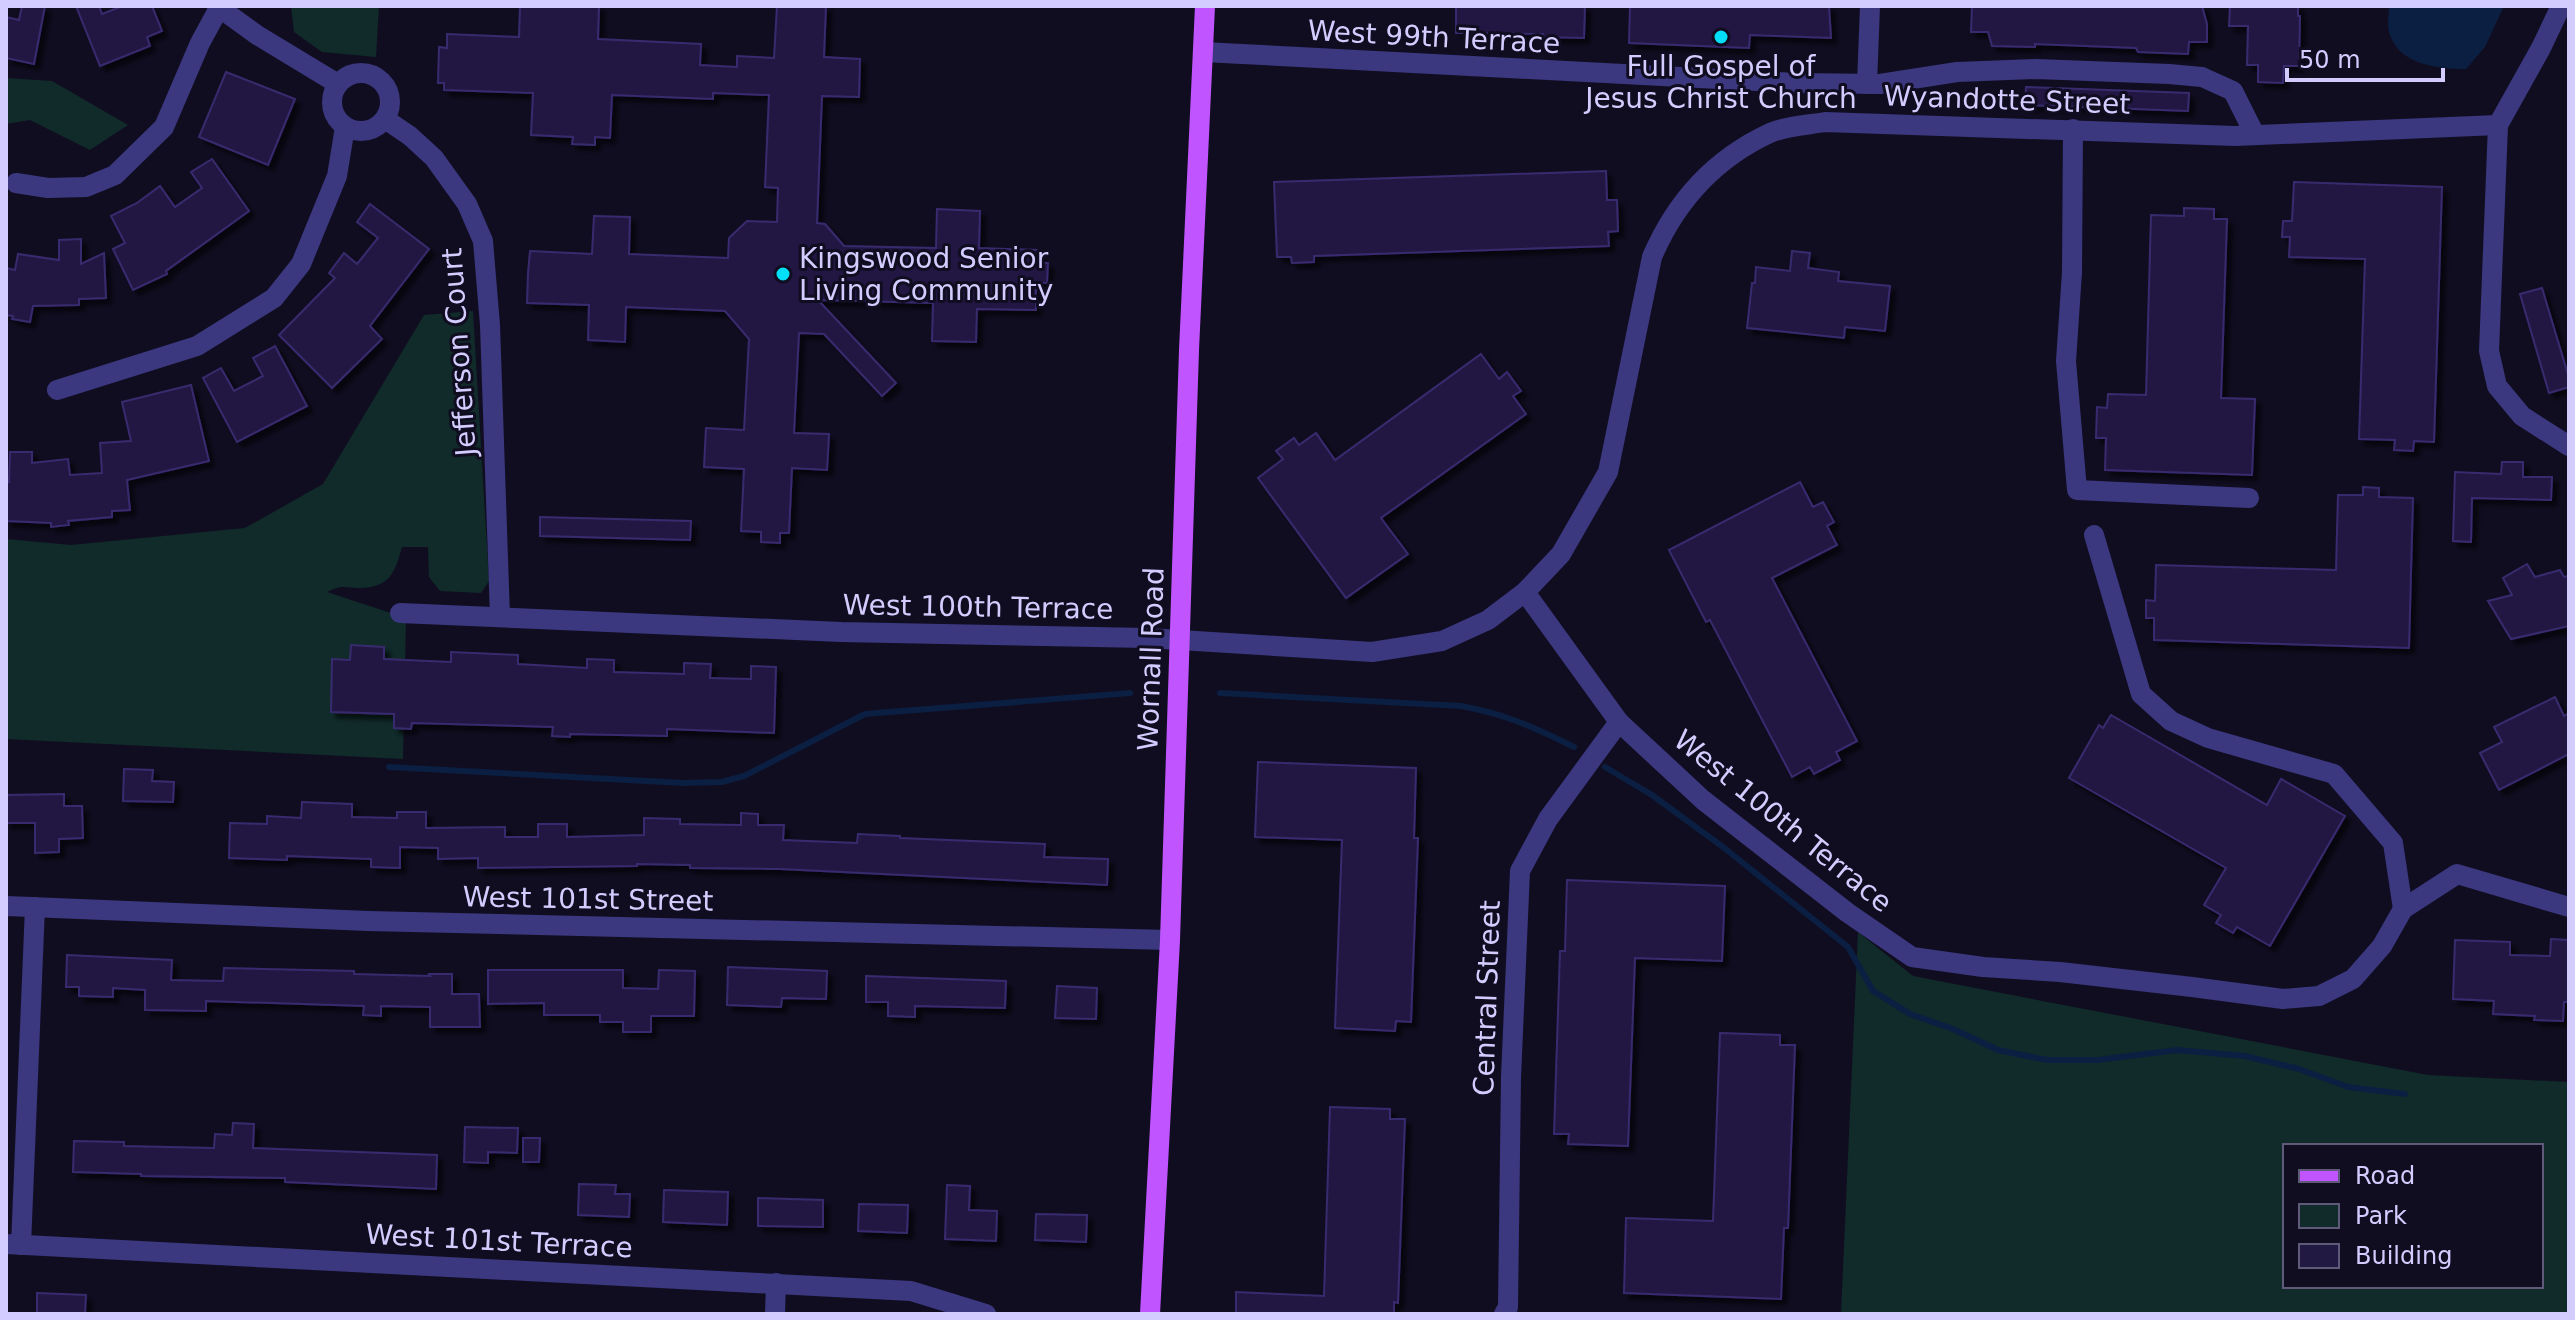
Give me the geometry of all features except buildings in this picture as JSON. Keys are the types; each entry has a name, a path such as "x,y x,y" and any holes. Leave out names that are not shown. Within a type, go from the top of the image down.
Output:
{"main road":[{"name":"Wornall Road","path":"1150,1314 1170,940 1205,6"}],"street":[{"path":"1867,84 1870,6"},
{"path":"2561,6 2498,125 2489,351 2497,386 2522,416 2569,446"},
{"path":"16,183 48,188 86,187 115,175 164,127 218,7 257,35 338,84"},
{"name":"West 99th Terrace","path":"1203,52 1765,82 1867,84 1957,72 2036,69 2169,74 2202,77 2233,91 2255,135"},
{"path":"357,73 379,80 387,88 390,99 385,119 378,127 367,131 353,131 345,127 338,121 332,107 333,93 338,84 357,73"},
{"name":"Jefferson Court","path":"385,119 434,158 467,204 483,241 490,325 500,617"},
{"name":"Wyandotte Street","path":"1525,592 1561,554 1608,472 1652,257 1664,229 1693,188 1721,163 1772,132 1825,122 2255,135 2498,125"},
{"path":"57,390 197,346 274,298 301,264 337,176 345,127"},
{"path":"2073,129 2072,272 2066,361 2077,490 2249,498"},
{"path":"2094,535 2141,694 2171,721 2208,738 2334,774 2393,843 2403,909 2457,874 2569,907"},
{"name":"West 100th Terrace","path":"400,613 810,631 1180,640 1372,652 1442,641 1488,620 1525,592 1619,722 1703,800 1848,913 1912,957 2283,999 2319,996 2353,979 2382,946 2403,909"},
{"name":"Central Street","path":"1510,1312 1511,1077 1520,871 1548,819 1619,722"},
{"name":"West 101st Street","path":"6,906 368,921 1170,940"},
{"path":"14,1244 35,907"},
{"name":"West 101st Terrace","path":"14,1244 911,1291 986,1314"},
{"path":"775,1314 776,1283"}],"green space":[{"path":"291,6 379,6 376,57 322,52 294,32"},
{"path":"6,78 52,81 128,125 90,150 30,120 6,124"},
{"path":"473,311 489,581 481,593 440,591 429,577 428,547 402,547 397,564 384,582 369,587 340,587 327,592 406,618 403,759 6,739 6,539 71,545 245,528 323,484 424,315"},
{"path":"1858,932 1913,976 2428,1075 2569,1082 2569,1314 1841,1314"}],"water":[{"path":"2389,6 2503,8 2485,47 2466,69 2420,63 2401,52 2389,32"}],"waterway":[{"path":"389,767 684,783 722,782 744,776 865,714 1130,693"},
{"path":"1220,693 1461,706 1519,722 1574,747"},
{"path":"1605,767 1652,795 1723,847 1848,947 1873,991 1910,1014 1998,1050 2047,1060 2097,1060 2177,1050 2245,1056 2299,1069 2348,1087 2405,1094"}],"place":[{"name":"Full Gospel of Jesus Christ Church","path":"1721,37"},
{"name":"Kingswood Senior Living Community","path":"783,274"}]}
